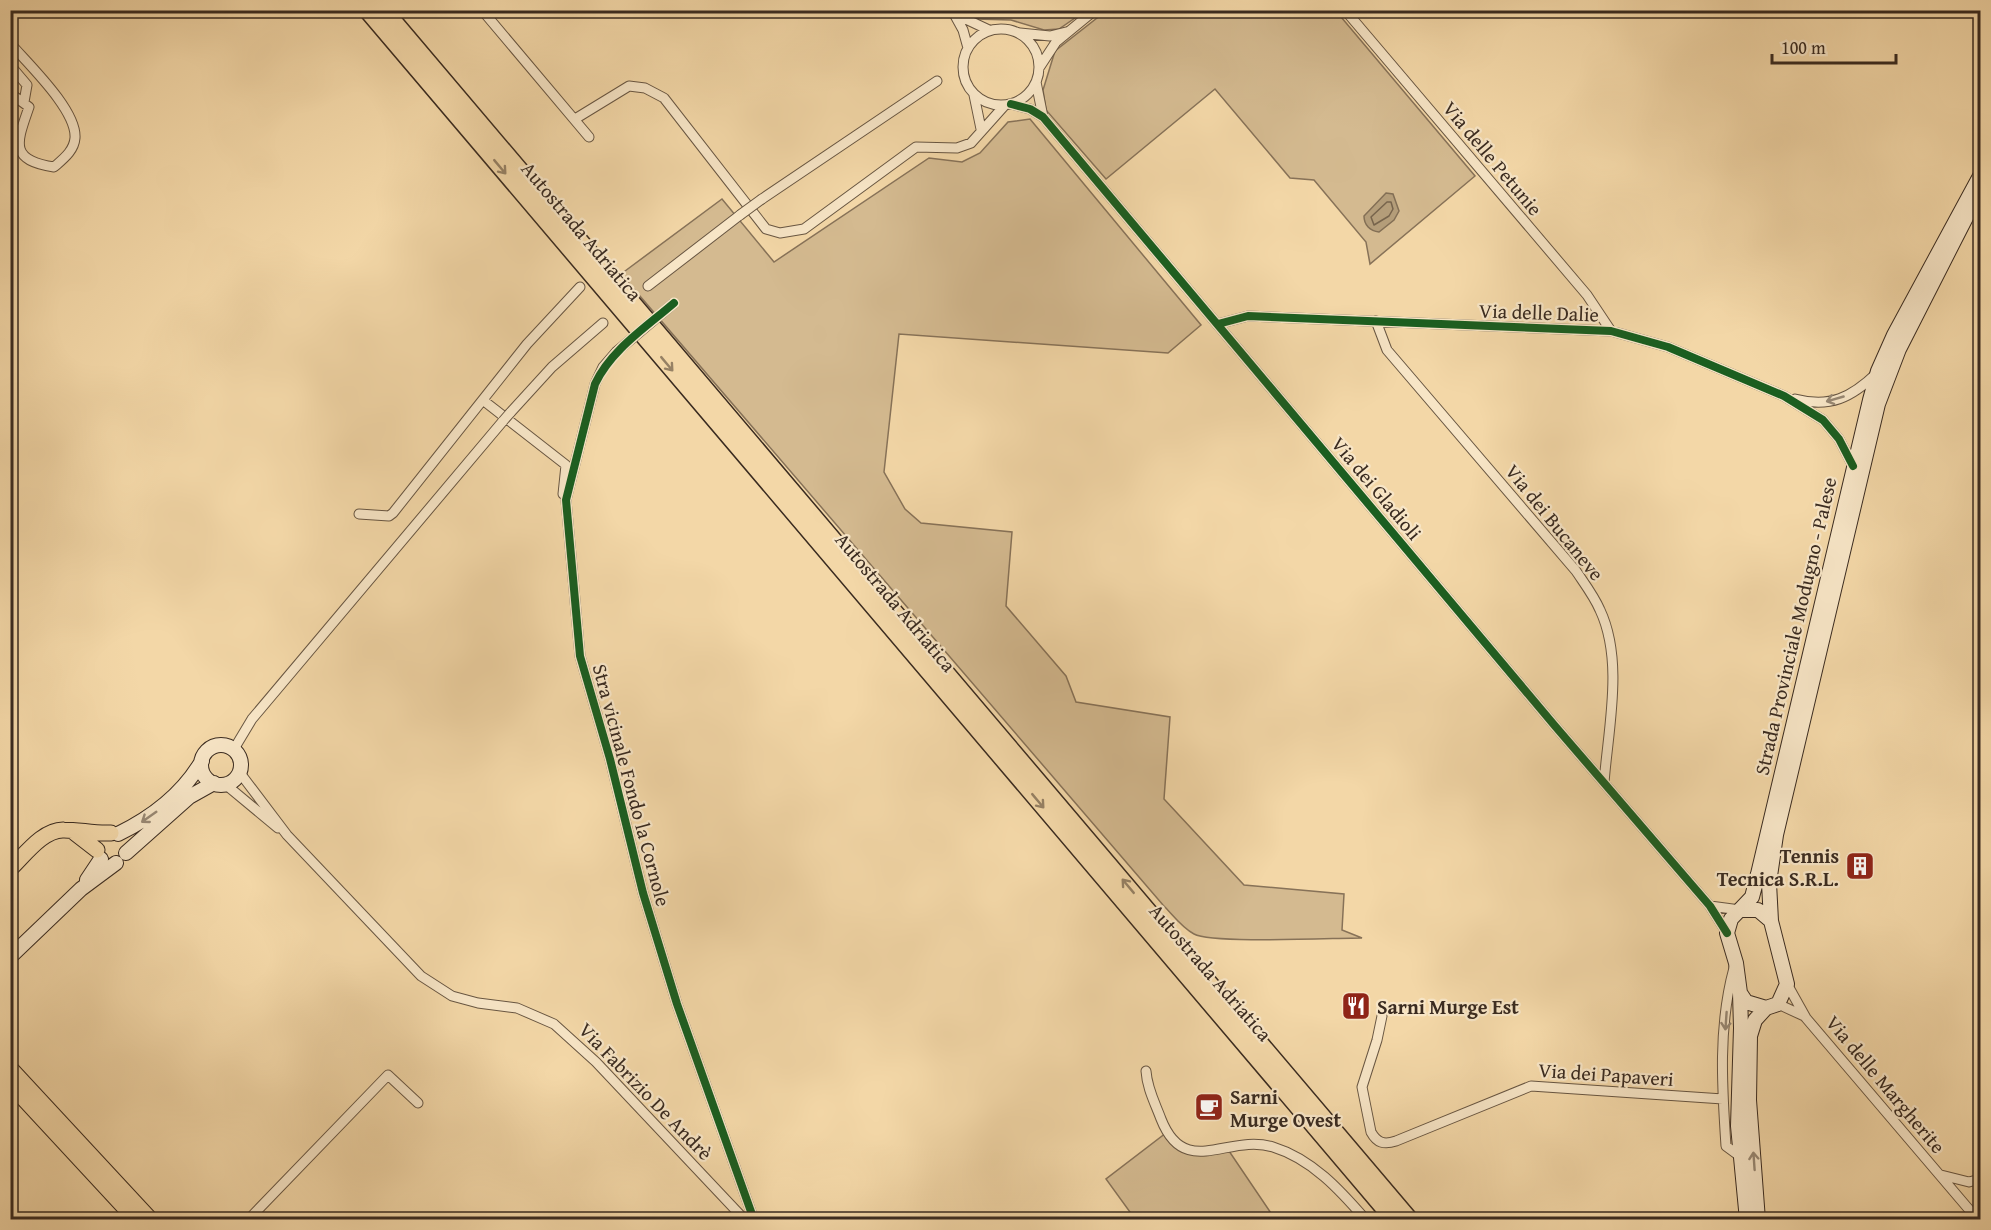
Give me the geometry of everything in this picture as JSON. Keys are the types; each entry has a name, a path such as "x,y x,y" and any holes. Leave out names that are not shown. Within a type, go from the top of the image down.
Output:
{"highway":[{"name":"Autostrada Adriatica","path":"367,10 1394,1220"},
{"name":"Autostrada Adriatica","path":"384,10 1410,1220"}],"main road":[{"name":"Strada Provinciale Modugno - Palese","path":"1727,933 1731,919 1752,897 1853,466 1878,371 1894,335 1980,176"},
{"name":"Strada Provinciale Modugno - Palese","path":"1787,984 1771,921 1768,883 1776,835 1878,404 1899,349 1980,190"},
{"path":"10,957 81,889 116,863 189,797 240,773 241,760 234,749 228,746 214,746 208,749 191,781 148,819 99,840 99,855 81,889"},
{"path":"202,761 204,774 219,784"},
{"path":"10,869 45,836 55,831 90,834 114,833 126,842 126,853"},
{"path":"73,832 99,855 116,863"},
{"path":"1741,910 1758,910 1771,921"},
{"path":"1727,933 1736,963 1740,993 1738,1126 1747,1220"},
{"path":"1758,1220 1749,1100 1750,1036 1755,1020 1772,1006 1787,984"},
{"path":"1740,993 1746,1002 1772,1006"},
{"path":"10,1068 151,1220"},
{"path":"10,1084 136,1220"},
{"path":"10,1102 26,1110 64,1141"}],"street":[{"path":"482,10 589,137"},
{"path":"1039,68 1056,42 1095,10"},
{"name":"Via delle Petunie","path":"1345,10 1587,295 1611,331"},
{"path":"954,12 989,30"},
{"path":"954,12 968,48"},
{"path":"981,129 974,95 963,77 962,65 968,48 977,36 999,28 1019,33 1050,36 1068,31"},
{"path":"1019,33 1035,49 1039,68"},
{"path":"10,43 56,97 69,117 75,137 69,154 54,167 32,164 21,151 18,136 29,107 10,93"},
{"path":"10,65 27,85 24,102"},
{"name":"Via dei Gladioli","path":"1039,68 1036,82 1043,117"},
{"path":"648,286 740,215 937,81"},
{"path":"575,119 629,86 645,88 664,98 766,229 780,233 804,229 916,147 957,148 971,143 981,129 1008,105 1031,92 1036,82"},
{"name":"Via dei Gladioli","path":"974,95 986,102 1030,110 1043,117 1710,906 1727,933"},
{"path":"358,514 389,516 393,513 527,344 580,287"},
{"name":"Stra vicinale Fondo la Cornole","path":"674,303 616,352 603,367 594,384 566,500 580,656 610,759 643,892 677,1004 754,1220"},
{"name":"Via delle Dalie","path":"1218,324 1248,316 1611,331 1668,348 1784,396 1823,420 1839,438 1853,466"},
{"name":"Via dei Bucaneve","path":"1376,321 1387,350 1576,570 1601,610 1610,648 1612,688 1604,783"},
{"path":"234,749 252,719 503,421 552,367 603,323"},
{"path":"1784,396 1813,404 1837,401 1855,392 1878,371"},
{"path":"484,401 566,465 562,499 566,500"},
{"path":"240,773 287,835"},
{"path":"219,784 287,835"},
{"name":"Via Fabrizio De Andrè","path":"287,835 421,976 452,996 478,1003 517,1008 554,1024 579,1044 745,1220"},
{"path":"1710,906 1741,910"},
{"path":"1736,963 1726,1011 1721,1077 1726,1146 1731,1152 1741,1157"},
{"path":"1787,984 1806,1018"},
{"path":"1772,1006 1806,1018"},
{"name":"Via dei Papaveri","path":"1382,1016 1362,1087 1371,1132 1375,1139 1383,1143 1396,1141 1531,1086 1723,1099"},
{"name":"Via delle Margherite","path":"1806,1018 1978,1220"},
{"path":"1146,1071 1147,1083 1166,1133 1179,1147 1194,1151 1270,1146 1319,1172 1366,1220"},
{"path":"248,1220 388,1075 418,1103"},
{"path":"1939,1174 1969,1182 1980,1179"}],"shaded area":[{"path":"988,11 1085,11 1059,29 1044,30 1011,20 977,19"},
{"path":"1106,11 1336,11 1475,176 1370,264 1366,242 1314,180 1290,178 1215,89 1106,179 1046,110 1043,90 1055,51"},
{"path":"1030,119 1201,325 1168,353 899,334 884,472 905,509 921,523 1012,532 1006,606 1066,676 1076,702 1170,717 1164,799 1244,885 1344,894 1342,930 1362,938 1224,939 1194,934 1181,925 621,274 722,199 774,262 929,158 962,162 980,153 1008,122"},
{"path":"1166,1133 1179,1147 1227,1148 1275,1219 1135,1219 1106,1179"}],"water":[{"path":"1386,193 1393,194 1399,211 1394,220 1379,232 1366,225 1364,216"}],"cycle path":[{"path":"1011,104 1030,109 1043,117 1555,726 1710,906 1727,933"},
{"path":"674,303 619,350 595,384 566,500 580,656 610,759 643,893 677,1004 754,1220"},
{"path":"1218,324 1248,316 1611,331 1668,347 1784,396 1823,420 1839,439 1853,466"}],"place":[{"name":"Tennis Tecnica S.R.L.","path":"1860,866"},
{"name":"Sarni Murge Est","path":"1356,1006"},
{"name":"Sarni Murge Ovest","path":"1209,1107"}]}
